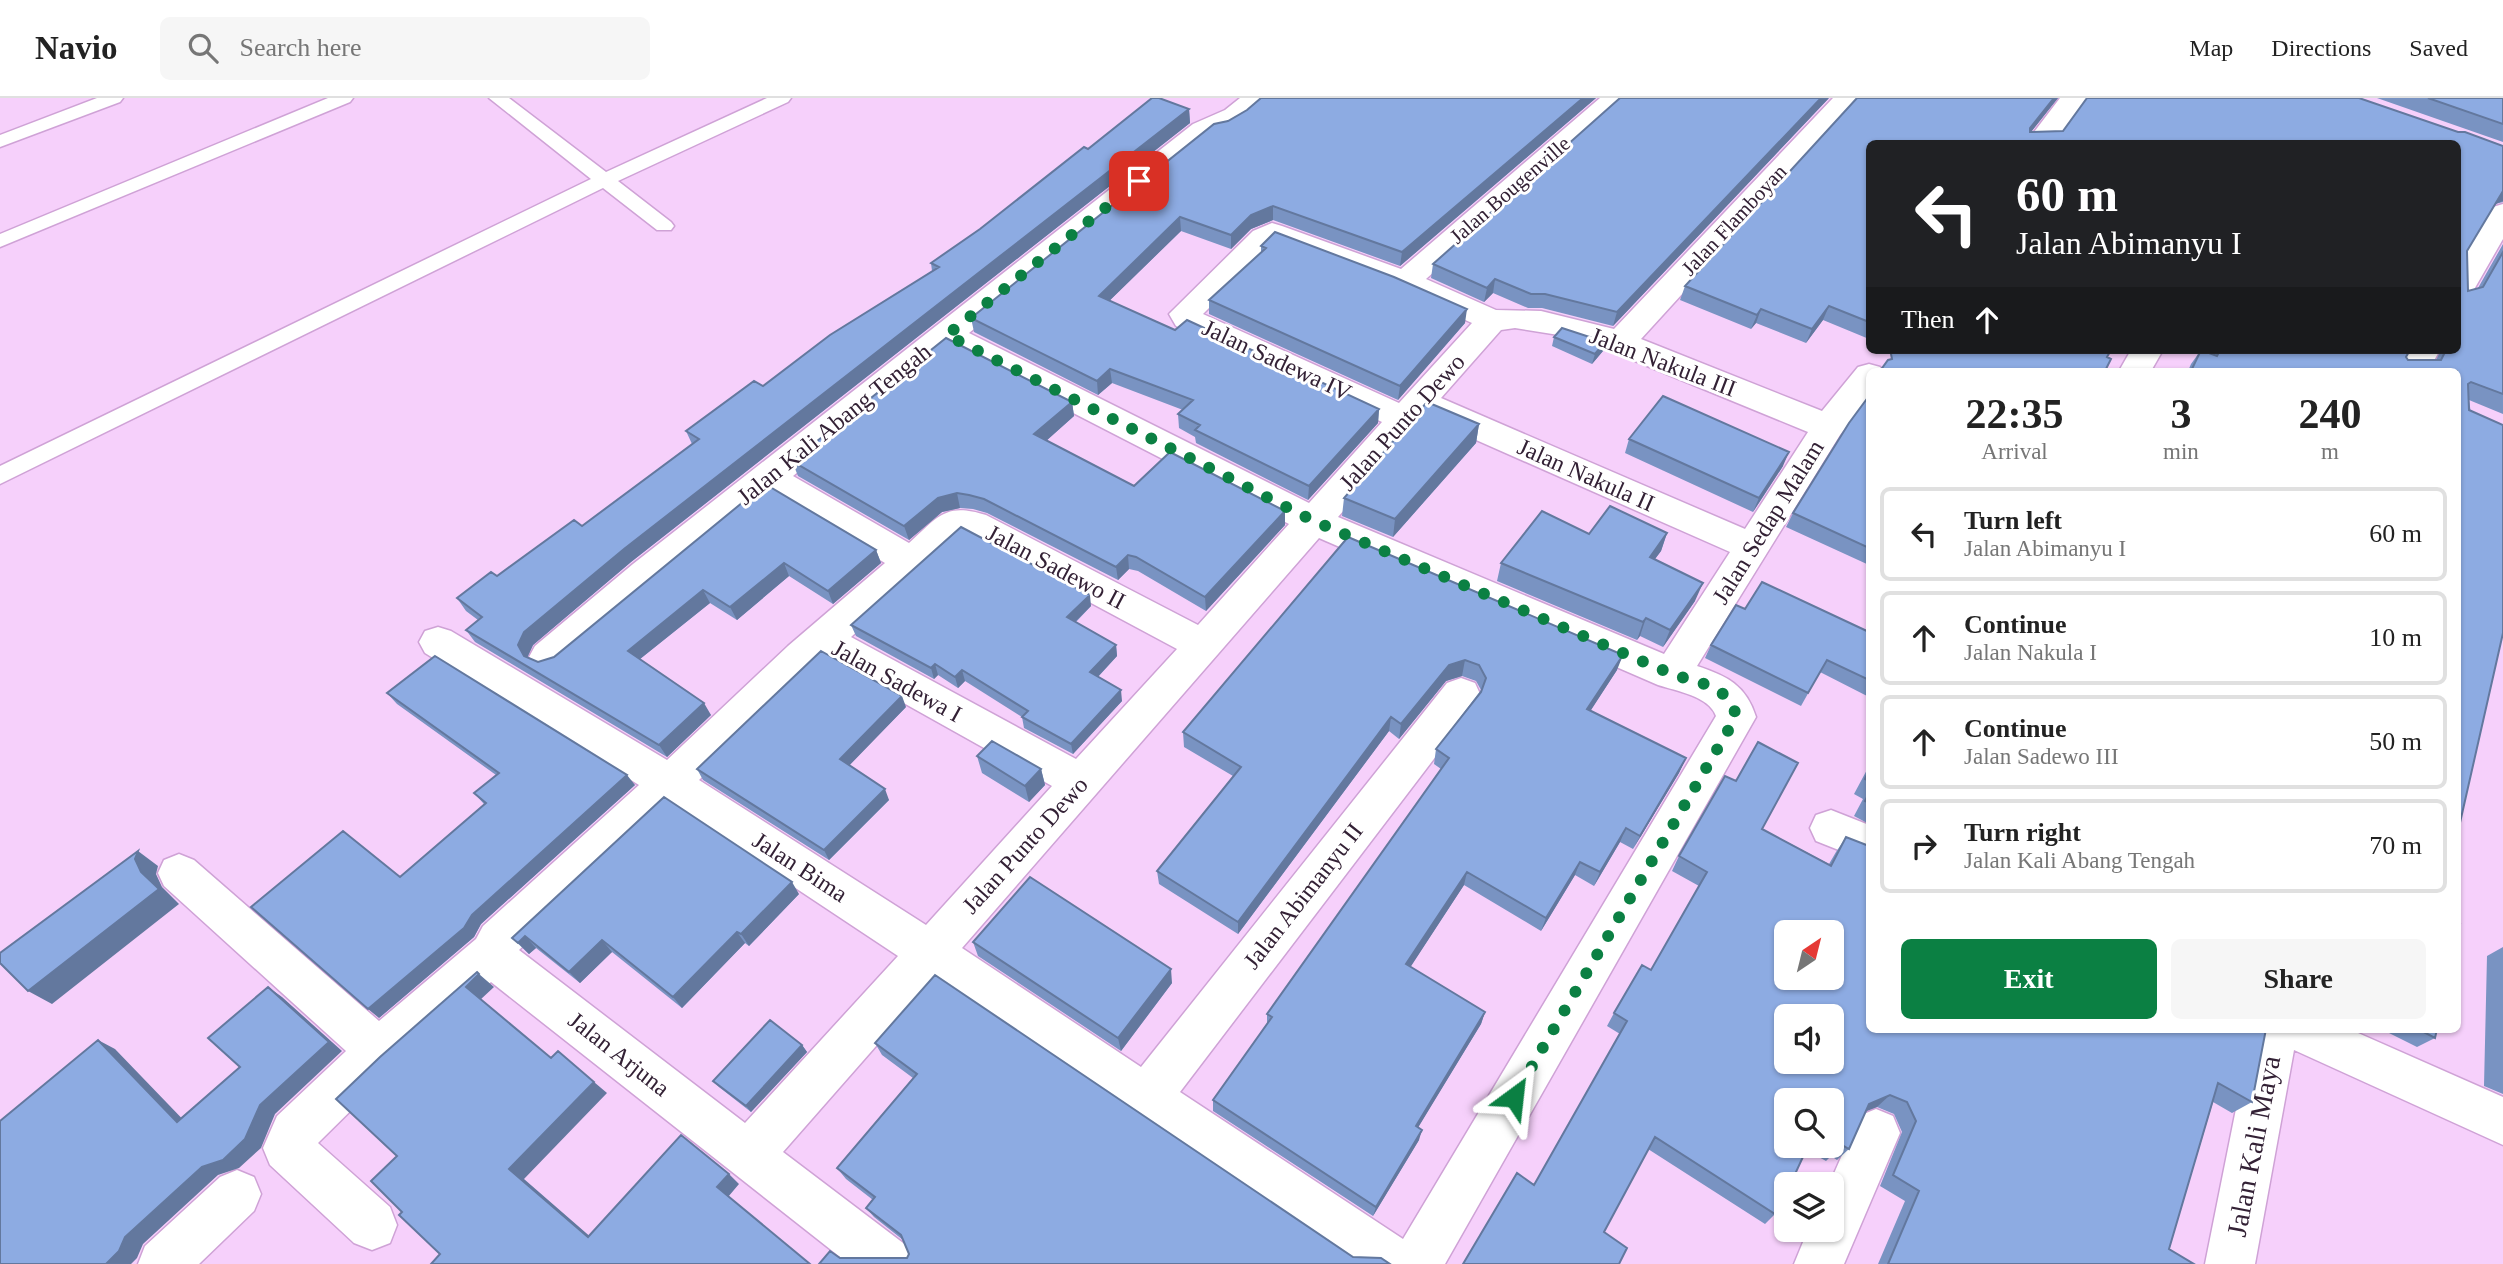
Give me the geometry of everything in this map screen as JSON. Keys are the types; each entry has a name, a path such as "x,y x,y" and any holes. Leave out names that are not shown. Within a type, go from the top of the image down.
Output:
{"street":[{"name":"Jalan Kali Abang Tengah","path":"548,657 646,574 1203,130 1235,116 1256,98"},
{"name":"Jalan Bougenville","path":"1405,281 1616,98"},
{"name":"Jalan Flamboyan","path":"1620,342 1848,98"},
{"path":"2041,139 2074,98"},
{"path":"2461,286 2503,213"},
{"name":"Jalan Sadewa IV","path":"1405,281 1272,232 1262,237 1185,314 1187,319 1412,410"},
{"path":"1405,281 1492,320"},
{"name":"Jalan Nakula III","path":"1492,320 1507,317 1531,318 1620,342 1828,427"},
{"name":"Jalan Punto Dewo","path":"930,952 1492,320"},
{"path":"947,335 1314,521 1672,674 1724,693 1734,702 1736,717 1417,1264"},
{"name":"Jalan Sedap Malam","path":"1672,674 1828,427 1866,378"},
{"name":"Jalan Nakula II","path":"1412,410 1752,547"},
{"path":"768,477 895,553 915,558"},
{"name":"Jalan Sadewo II","path":"823,640 954,523 964,522 974,524 1203,645"},
{"name":"Jalan Sadewa I","path":"372,1225 287,1148 294,1133 379,1051 492,953 498,940 670,783 801,657 823,640 1081,782"},
{"name":"Jalan Bima","path":"438,642 670,783 930,952"},
{"name":"Jalan Abimanyu II","path":"1146,1098 1461,694"},
{"path":"1831,828 1866,843"},
{"path":"179,873 379,1051"},
{"path":"749,1154 930,952 1396,1264"},
{"name":"Jalan Arjuna","path":"492,953 889,1264"},
{"name":"Jalan Kali Maya","path":"2231,1264 2273,1033"},
{"path":"2307,1033 2503,1121"},
{"path":"1819,1264 1877,1133"},
{"path":"163,1264 236,1194"}],"lane":[{"path":"0,141 114,98"},
{"path":"0,241 344,98"},
{"path":"498,98 664,226"},
{"path":"0,477 606,180 782,98"}],"building":[{"path":"1152,98 1189,109 624,549 524,632 518,645 524,656 538,662 554,657 765,484 876,550 828,591 784,563 730,607 703,590 628,651 704,703 659,745 466,630 482,617 457,598 491,572 497,576 574,520 582,526 699,439 686,431 754,381 763,386 830,335 939,267 931,263 980,229 1084,147 1088,149"},
{"path":"1261,98 1583,98 1402,252 1273,206 1251,215 1231,235 1180,217 1099,296 1175,330 1187,320 1379,409 1309,486 1195,430 1200,425 1178,414 1193,400 1110,369 1097,381 971,318 1214,124 1228,121"},
{"path":"1620,98 1821,98 1617,312 1545,294 1531,294 1495,279 1487,288 1433,264"},
{"path":"1857,98 2054,98 2030,128 2030,132 2063,131 2087,98 2359,98 2503,146 2503,191 2467,251 2468,291 2483,287 2503,252 2503,394 2471,382 2468,384 2469,410 2503,425 2503,633 2461,818 2461,368 2192,368 2199,354 2408,354 2408,360 2441,360 2444,354 2461,354 2461,140 1866,140 1866,321 1829,306 1812,329 1761,309 1757,315 1685,286"},
{"path":"2428,98 2503,98 2503,124"},
{"path":"1275,232 1394,277 1467,309 1400,386 1209,300 1266,248 1261,246"},
{"path":"1562,328 1605,342 1595,354 1554,337"},
{"path":"946,338 1072,402 1034,434 1134,486 1170,452 1285,511 1205,597 1136,557 1128,555 1116,567 984,499 969,495 957,493 938,498 904,526 792,461"},
{"path":"1891,354 2109,354 2107,357 2111,359 2106,368 1882,368 1892,359"},
{"path":"1663,396 1789,452 1759,498 1629,439"},
{"path":"1866,400 1866,547 1793,513"},
{"path":"1427,402 1479,424 1395,519 1344,498"},
{"path":"1610,506 1667,533 1650,557 1703,583 1670,630 1646,618 1643,622 1501,563 1542,511 1589,534"},
{"path":"961,527 1090,595 1067,617 1116,645 1090,672 1121,690 1071,744 1022,717 1028,711 962,670 955,677 935,664 931,668 851,625"},
{"path":"1348,537 1623,655 1587,709 1686,758 1640,836 1626,828 1600,872 1580,862 1546,918 1467,872 1406,964 1485,1012 1416,1126 1422,1130 1376,1207 1213,1100 1272,1017 1267,1014 1449,758 1436,749 1481,692 1486,678 1479,665 1465,660 1449,665 1401,724 1391,717 1238,922 1157,871 1241,767 1183,732"},
{"path":"1762,582 1866,631 1866,679 1827,660 1808,693 1711,645 1736,605 1745,609"},
{"path":"821,651 902,696 840,759 885,789 824,850 697,769"},
{"path":"435,656 627,775 472,915 464,928 368,1009 251,907 343,831 400,877 486,803 474,793 499,773 387,693"},
{"path":"992,741 1041,769 1025,786 977,756"},
{"path":"1758,742 1798,763 1762,829 1831,866 1846,837 1866,845 1866,1033 2265,1033 2252,1102 2218,1083 2169,1249 2194,1264 1888,1264 1919,1191 1893,1175 1916,1121 1907,1102 1890,1095 1869,1104 1849,1149 1844,1146 1844,1088 1774,1088 1774,1158 1802,1158 1796,1172 1774,1172 1774,1213 1655,1137 1604,1232 1627,1248 1619,1264 1463,1264 1517,1173 1534,1185 1627,1021 1614,1013 1642,965 1651,970 1707,872 1679,856 1725,776 1736,781"},
{"path":"664,797 792,882 741,934 737,932 673,997 602,940 569,972 525,936 518,943 512,938"},
{"path":"138,851 135,859 141,872 159,889 28,991 0,963 0,953"},
{"path":"1030,877 1171,969 1118,1038 973,942"},
{"path":"477,972 479,974 466,987 551,1058 558,1051 594,1082 509,1169 588,1237 681,1135 729,1174 717,1187 810,1264 431,1264 440,1254 399,1215 402,1212 371,1181 397,1156 336,1099"},
{"path":"935,975 1353,1257 1381,1258 1390,1264 819,1264 830,1251 840,1258 907,1258 909,1254 901,1235 866,1208 875,1197 837,1168 917,1074 875,1043"},
{"path":"268,987 329,1042 260,1105 245,1139 223,1160 202,1167 125,1237 119,1251 106,1264 0,1264 0,1121 98,1040 177,1122 240,1067 208,1038"},
{"path":"770,1020 802,1045 746,1106 713,1081"}],"route":[{"path":"1139,181 947,335 1314,521 1672,674 1724,693 1734,702 1736,717 1514,1097"}]}
